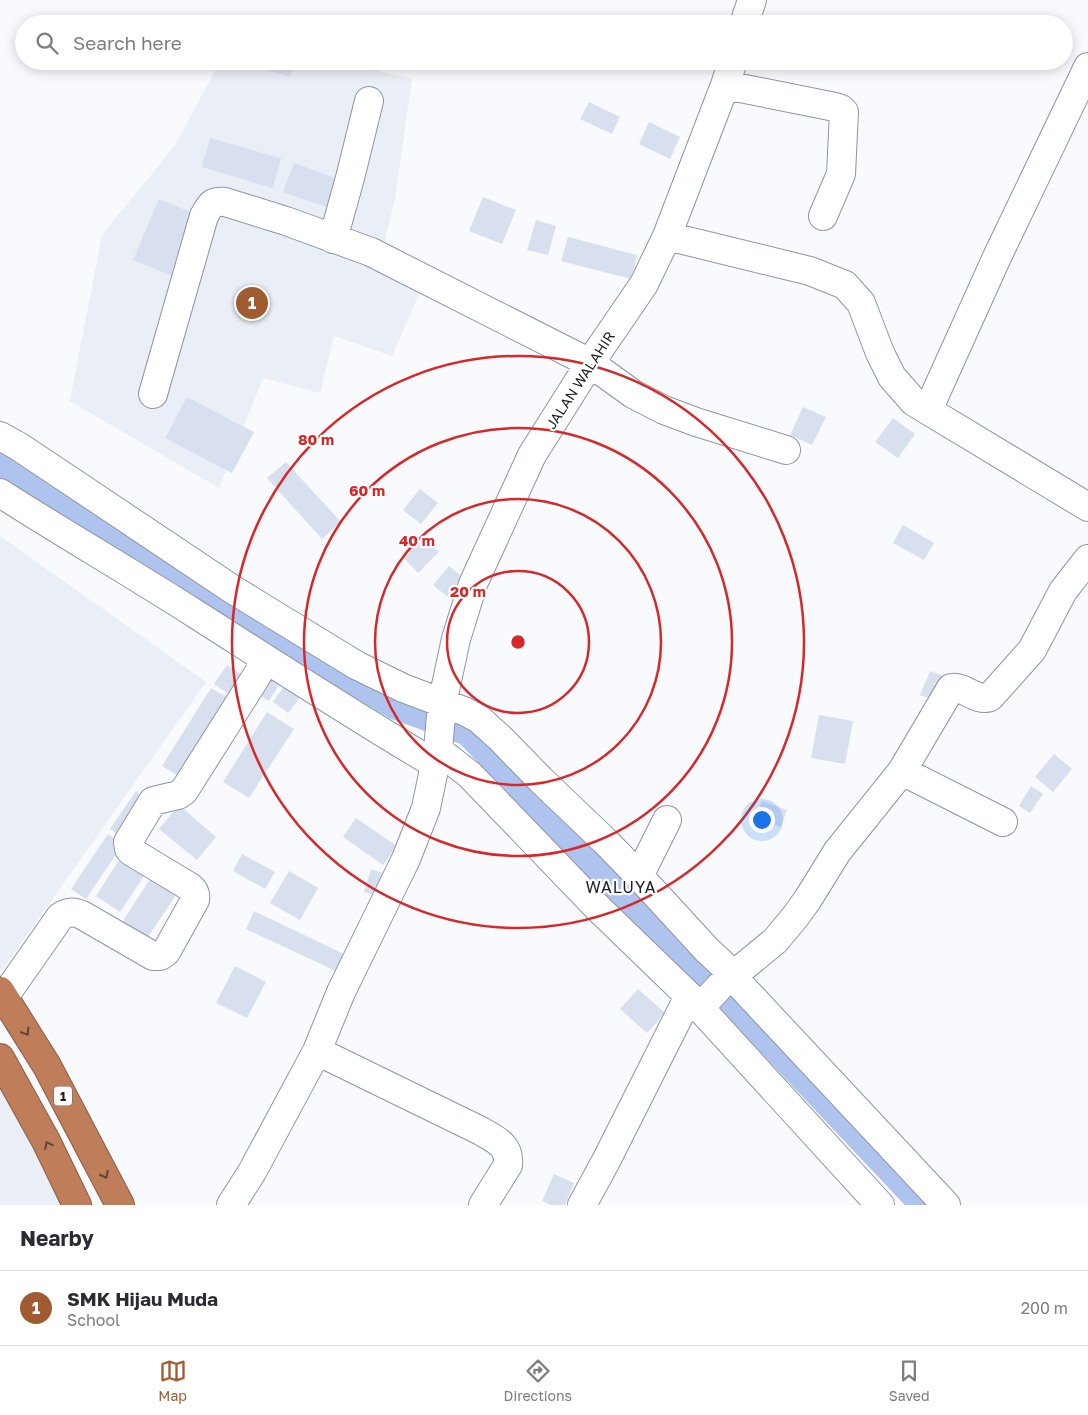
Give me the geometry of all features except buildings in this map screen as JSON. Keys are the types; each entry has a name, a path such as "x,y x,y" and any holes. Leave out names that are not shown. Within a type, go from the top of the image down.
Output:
{"highway":[{"name":"1","path":"2,994 47,1066 120,1205"},
{"path":"0,1058 46,1141 77,1205"}],"street":[{"path":"747,15 752,0"},
{"path":"928,410 997,257 1088,67"},
{"path":"729,73 835,107 844,112 840,174 823,216"},
{"name":"JALAN WALAHIR","path":"231,1205 252,1172 317,1051 341,992 406,859 426,808 437,752 441,706 456,639 474,584 532,455 644,284 667,236 729,73"},
{"path":"334,238 369,101"},
{"path":"153,394 204,216 211,204 216,201 233,204 371,252 590,364 633,394 664,410 786,450"},
{"path":"667,236 810,271 845,285 861,303 880,353 892,377 914,402 1088,507"},
{"path":"0,436 26,451 232,589 345,685 470,775 598,908 709,994 880,1205"},
{"path":"0,493 232,634 266,660 345,685 404,688 441,706 464,711 479,719 639,876 707,950 709,994"},
{"path":"582,1205 606,1161 709,994 775,941 796,917 837,852 902,771 951,688 960,688 979,698 986,699 990,697 1032,650 1063,591 1088,559"},
{"path":"232,634 252,607"},
{"path":"2,994 64,913 73,912 82,915 154,956 160,956 166,952 196,895 190,887 132,852 128,842 153,802 178,795 184,791 266,660"},
{"path":"902,771 1003,822"},
{"path":"639,876 667,820"},
{"path":"709,994 743,988 946,1205"},
{"path":"317,1051 497,1140 508,1152 508,1165 483,1205"}],"shaded area":[{"path":"215,70 375,70 412,79 395,199 381,256 430,269 392,356 334,336 320,393 263,378 219,488 70,401 102,235 176,144"},
{"path":"0,536 206,682 0,973"},
{"path":"0,1059 75,1205 0,1205"}],"waterway":[{"path":"0,463 305,655 395,707 467,733 683,957 737,1009 922,1205"}],"place":[{"name":"SMK Hijau Muda","path":"252,303"}],"district":[{"name":"WALUYA","path":"621,887"}]}
